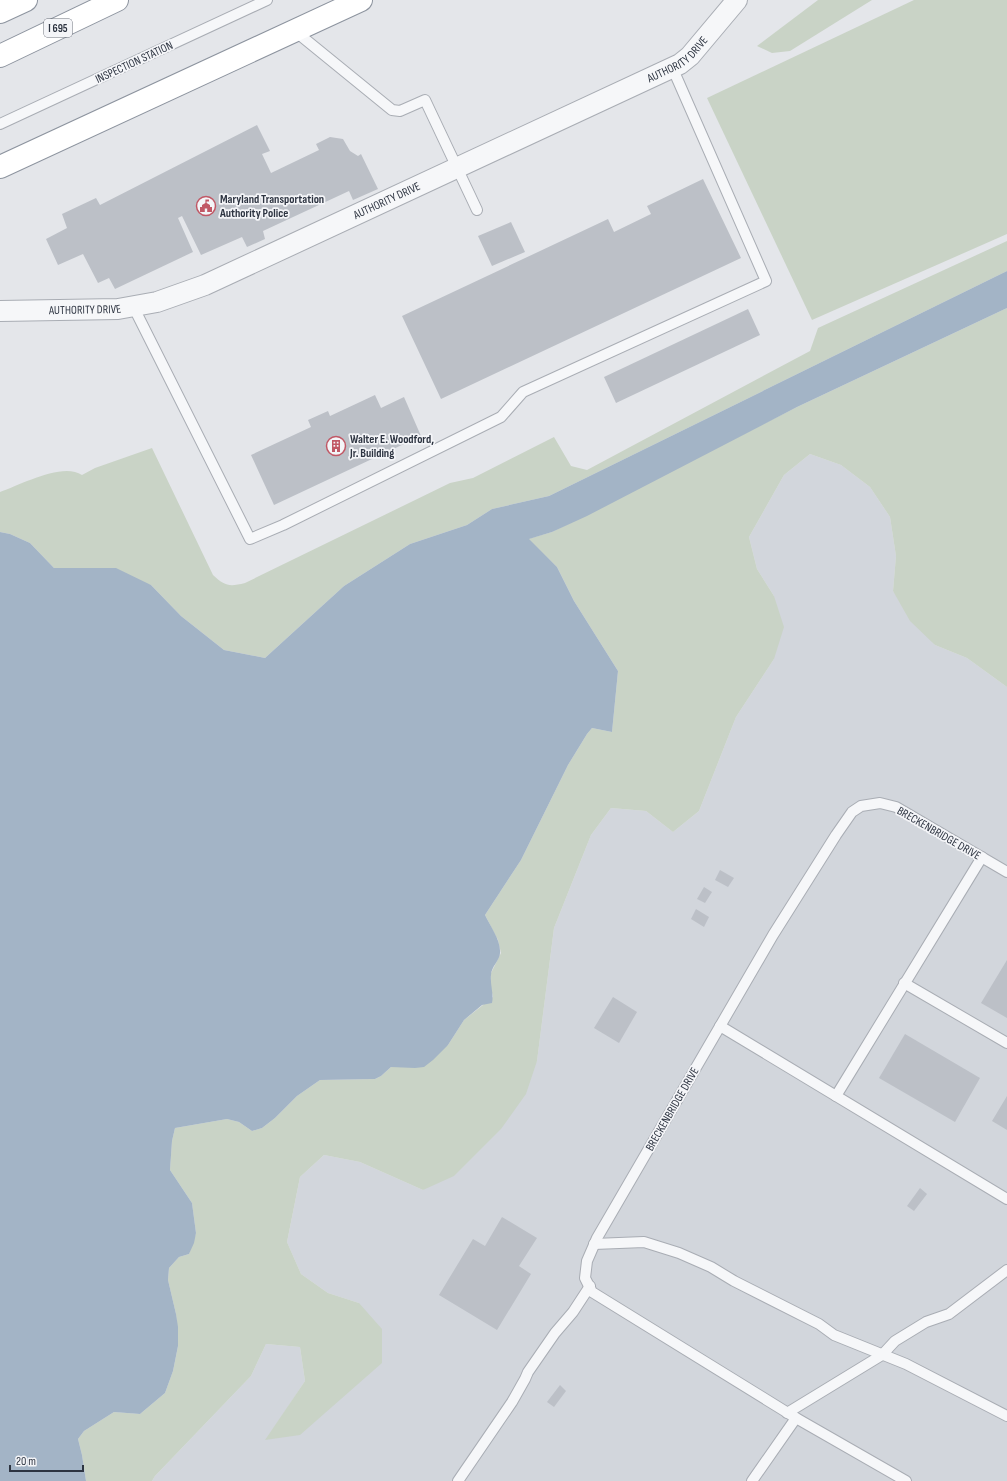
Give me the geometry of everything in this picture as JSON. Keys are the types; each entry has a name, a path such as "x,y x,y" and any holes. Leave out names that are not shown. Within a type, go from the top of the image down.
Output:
{"highway":[{"path":"0,12 26,0"},
{"name":"I 695","path":"0,56 117,0"},
{"path":"0,167 361,0"}],"street":[{"name":"AUTHORITY DRIVE","path":"0,311 118,309 157,302 205,285 680,64 690,56 737,0"}],"lane":[{"name":"INSPECTION STATION","path":"0,124 267,0"},
{"path":"295,31 392,110 400,111 425,100 477,210"},
{"path":"133,306 250,539 283,525 501,417 523,392 766,281 672,67"},
{"name":"BRECKENBRIDGE DRIVE","path":"590,1286 585,1278 586,1266 594,1244 773,935 852,812 861,806 880,803 896,807 1007,872"},
{"path":"836,1096 982,857"},
{"path":"904,983 1007,1044"},
{"path":"720,1026 1007,1199"},
{"path":"594,1244 644,1242 679,1253 711,1267 734,1281 812,1320 834,1335 936,1378 1007,1416"},
{"path":"752,1481 792,1416 882,1355 895,1341 926,1322 949,1314 1007,1270"},
{"path":"590,1286 592,1292 792,1416 906,1481"},
{"path":"458,1481 512,1402 528,1372 555,1333 573,1312 590,1286"}],"shaded area":[{"path":"818,0 872,0 790,51 772,53 757,46"},
{"path":"914,0 1007,0 1007,234 812,320 707,98"},
{"path":"1007,241 1007,271 549,496 492,509 467,525 410,544 344,586 265,658 224,650 181,616 151,585 63,568 54,568 30,543 10,534 0,532 0,492 41,476 53,473 64,471 82,475 95,468 152,448 213,575 228,585 245,583 450,483 473,478 554,437 571,466 587,470 810,351 818,328"},
{"path":"1007,308 1007,687 967,658 935,645 910,621 893,591 896,556 890,517 870,487 841,465 810,454 784,475 749,537 757,569 774,596 784,627 774,659 736,717 699,811 673,832 646,811 611,808 591,835 554,928 537,1061 526,1094 501,1129 454,1176 423,1190 360,1162 324,1155 300,1177 287,1242 301,1274 328,1293 359,1303 382,1329 382,1363 300,1435 265,1440 305,1381 300,1347 266,1344 251,1376 155,1476 152,1481 86,1481 78,1439 84,1431 114,1412 140,1414 165,1393 173,1371 178,1346 176,1314 168,1280 169,1268 179,1257 189,1254 196,1233 192,1203 170,1170 172,1141 175,1128 227,1119 239,1122 252,1131 262,1128 275,1118 297,1096 320,1080 375,1079 391,1067 400,1067 448,1045 464,1020 493,997 490,984 491,973 501,953 498,940 485,915 521,860 568,765 587,734 592,728 612,732 618,671 574,601 557,567 528,539 552,532 797,407"},
{"path":"810,454 841,465 870,487 890,517 896,556 893,591 935,645 967,658 1007,687 1007,1481 152,1481 155,1476 251,1376 266,1344 300,1347 305,1381 266,1440 359,1303 328,1293 301,1274 287,1242 300,1177 324,1155 360,1162 423,1190 537,1061 554,928 591,835 611,808 646,811 673,832 699,811 736,717 774,659 774,596 757,569 749,537 784,475"}],"water":[{"path":"1007,271 1007,308 797,407 587,516 552,532 529,539 557,567 574,601 618,671 612,732 592,728 587,734 568,765 521,860 485,915 497,938 500,948 500,956 491,972 493,996 492,1003 482,1005 464,1020 448,1045 424,1067 391,1067 375,1079 320,1080 297,1096 275,1118 262,1128 252,1131 239,1122 227,1119 175,1128 172,1141 170,1170 192,1203 196,1233 194,1243 189,1254 179,1257 169,1268 168,1280 178,1327 178,1346 173,1371 165,1393 140,1414 114,1412 84,1431 78,1439 86,1481 0,1481 0,532 10,534 30,543 54,568 116,568 151,585 181,616 224,650 265,658 344,586 410,544 467,525 492,509 549,496"}],"building":[{"path":"257,125 270,151 262,154 271,173 319,150 316,144 330,137 343,139 350,151 358,156 361,154 378,189 353,200 349,191 263,231 265,239 247,247 242,237 201,255 182,216 178,218 193,252 115,289 109,278 98,283 83,254 58,265 46,239 67,228 62,214 96,198 100,205"},
{"path":"703,179 741,258 441,399 402,316 608,219 614,232 651,214 647,206"},
{"path":"511,222 525,252 492,266 478,236"},
{"path":"748,309 760,335 616,403 604,377"},
{"name":"Walter E. Woodford, Jr. Building","path":"375,395 381,408 404,397 421,436 274,505 251,455 311,427 308,420 328,411 330,416"},
{"path":"720,870 734,878 728,887 715,880"},
{"path":"704,887 712,892 705,903 697,899"},
{"path":"696,909 709,917 704,927 691,919"},
{"path":"1007,960 1007,1018 981,1003"},
{"path":"613,997 637,1012 619,1043 594,1028"},
{"path":"905,1034 980,1078 955,1122 879,1078"},
{"path":"1007,1096 1007,1130 992,1121"},
{"path":"920,1188 927,1194 914,1211 907,1206"},
{"path":"502,1217 537,1238 519,1266 531,1274 497,1330 439,1295 473,1239 485,1246"},
{"path":"560,1385 566,1391 554,1407 547,1402"}],"place":[{"name":"Maryland Transportation Authority Police","path":"206,206"},
{"name":"Walter E. Woodford, Jr. Building","path":"336,446"}]}
